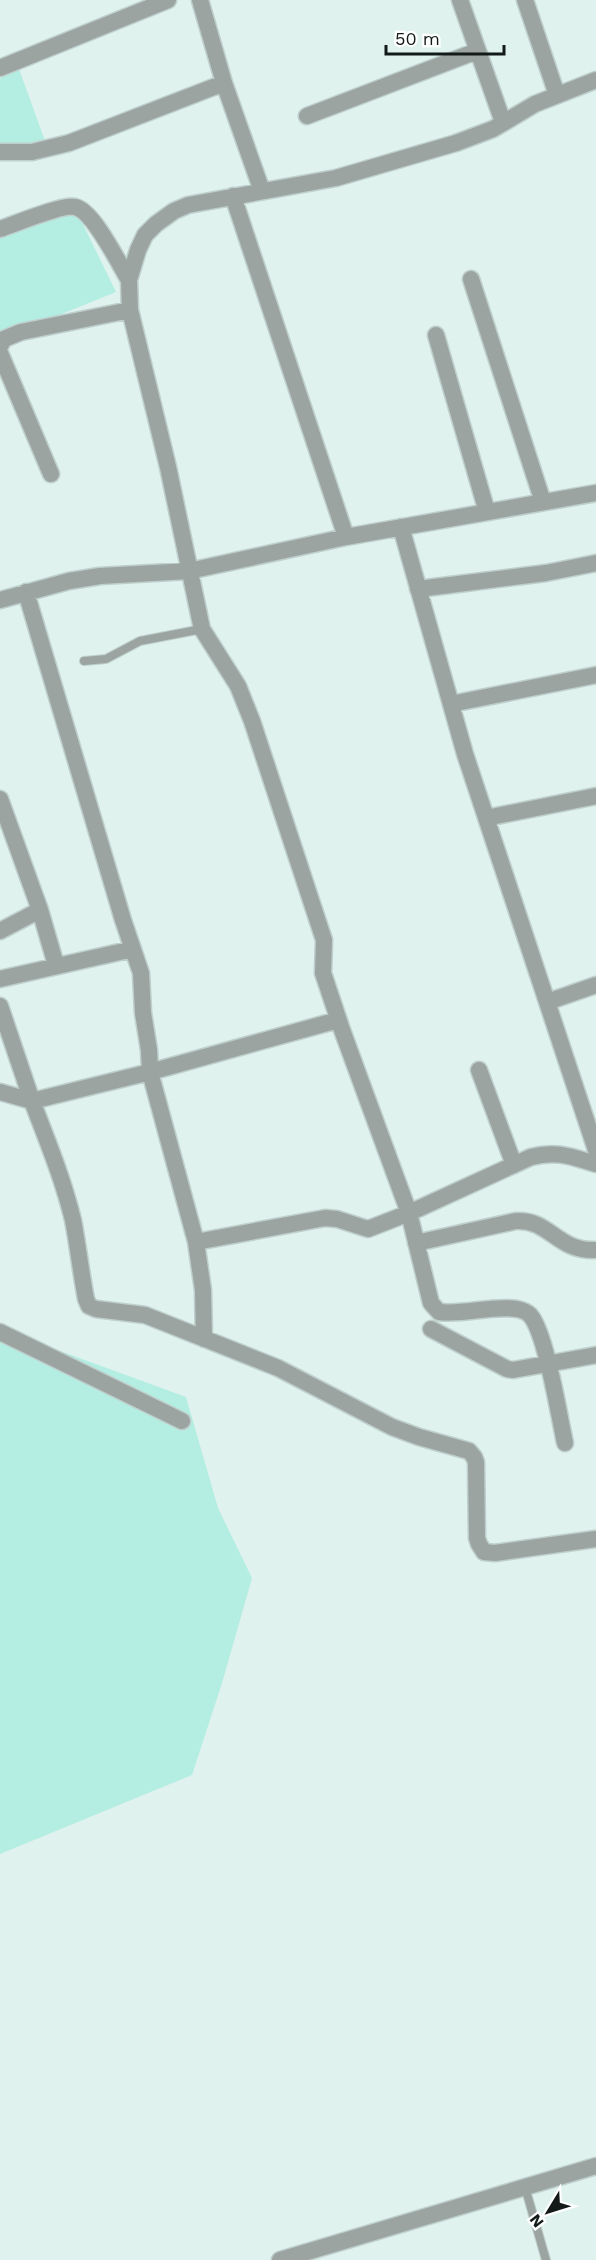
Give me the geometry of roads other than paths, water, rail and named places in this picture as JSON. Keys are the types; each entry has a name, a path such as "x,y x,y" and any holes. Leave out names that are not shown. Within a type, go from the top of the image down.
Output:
{"street":[{"path":"0,68 168,0"},
{"path":"200,0 224,82 262,191"},
{"path":"460,0 503,122"},
{"path":"525,0 557,95"},
{"path":"307,116 477,51"},
{"path":"565,1443 548,1363 534,1322 525,1311 507,1308 445,1312 436,1311 431,1304 409,1213 323,973 324,940 252,721 238,686 202,629 168,467 130,310 129,280 145,236 156,224 174,211 188,205 312,183 364,171 477,137 520,111 596,80"},
{"path":"0,152 32,152 69,143 224,82"},
{"path":"233,196 346,537"},
{"path":"0,229 68,206 81,209 91,218 129,280"},
{"path":"471,279 543,502"},
{"path":"0,346 4,339 21,332 130,310"},
{"path":"436,335 487,512"},
{"path":"0,353 51,474"},
{"path":"0,600 69,581 100,576 189,571 346,537 596,493"},
{"path":"401,527 486,818 596,1150"},
{"path":"418,589 546,573 596,563"},
{"path":"26,592 141,973 142,1013 150,1072 196,1242 203,1290 204,1339"},
{"path":"451,704 596,675"},
{"path":"486,818 596,796"},
{"path":"0,799 40,910 56,965"},
{"path":"0,931 40,910"},
{"path":"0,979 133,949"},
{"path":"547,1002 596,985"},
{"path":"0,1006 66,1196 89,1306 96,1309 145,1315 278,1368 392,1427 472,1453 476,1462 477,1538 484,1552 495,1553 596,1539"},
{"path":"0,1092 32,1101 150,1072 338,1020"},
{"path":"479,1070 514,1165"},
{"path":"196,1242 325,1218 337,1219 358,1228 368,1229 546,1153 560,1154 596,1164"},
{"path":"416,1243 529,1220 573,1248 596,1250"},
{"path":"431,1329 513,1370 596,1355"},
{"path":"0,1332 182,1421"},
{"path":"280,2260 596,2166"}],"lane":[{"path":"84,661 106,659 140,641 202,629"},
{"path":"525,2187 546,2260"}]}
